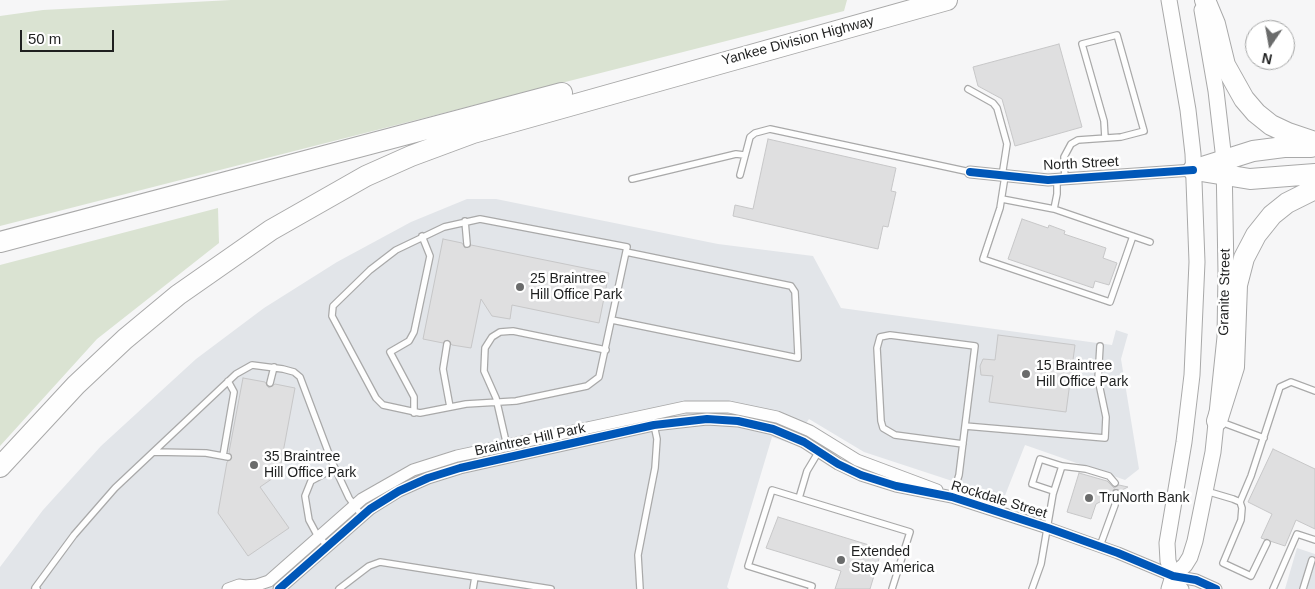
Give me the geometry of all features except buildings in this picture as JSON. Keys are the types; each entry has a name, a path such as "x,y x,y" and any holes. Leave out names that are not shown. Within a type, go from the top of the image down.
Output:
{"highway":[{"name":"Yankee Division Highway","path":"648,82 947,0"},
{"path":"1205,0 1215,24 1226,65 1244,99 1256,113 1271,125 1315,142"},
{"path":"0,242 580,88 648,82"},
{"path":"0,467 65,396 131,334 215,268 311,206 366,176 428,149 473,133 648,82"},
{"path":"1224,168 1263,149 1315,147"},
{"path":"1193,170 1224,168 1262,179 1315,174"},
{"path":"1217,422 1234,367 1237,286 1244,258 1256,235 1272,215 1287,203 1315,189"}],"main road":[{"name":"Granite Street","path":"1169,0 1184,74 1193,170 1197,262 1195,330 1184,435 1167,543 1171,583"},
{"name":"Granite Street","path":"1171,583 1190,557 1206,491 1217,422 1226,294 1224,168 1216,91 1200,0"}],"street":[{"name":"North Street","path":"970,172 1061,179 1193,170"},
{"name":"Braintree Hill Park","path":"228,589 249,587 269,581 354,506 383,486 413,470 445,459 685,407 740,408 785,420 826,440"},
{"name":"Braintree Hill Park","path":"279,589 362,516 399,491 428,478 510,457 654,425 697,419 738,421 788,435 818,451"},
{"name":"Rockdale Street","path":"826,440 857,460 911,479 952,497 1100,546 1171,583"},
{"name":"Rockdale Street","path":"818,451 846,468 866,477 896,486 952,497"},
{"path":"1171,583 1188,578 1216,589"},
{"path":"1171,583 1184,589"}],"lane":[{"path":"1054,209 1064,158 1071,144 1078,140 1105,138 1144,131 1117,35 1082,44 1102,116 1105,138"},
{"path":"968,89 997,108 1007,144 1002,199 982,259 1110,302 1133,236"},
{"path":"740,175 748,140 760,130 774,129 970,172"},
{"path":"632,179 736,154 744,155"},
{"path":"1002,199 1054,209 1150,242"},
{"path":"491,220 627,247 600,374 592,384 523,400 450,407 414,413 390,408 377,400 331,312 334,305 375,266 396,250 422,236 465,221 491,220"},
{"path":"465,221 467,244"},
{"path":"414,413 412,395 390,352 409,341 415,329 430,256 422,236"},
{"path":"612,320 798,358 795,292 791,286 626,252"},
{"path":"510,457 497,402 487,382 483,364 486,343 496,334 504,331 520,332 606,350"},
{"path":"952,497 959,475 976,346 890,335 880,337 877,348 883,428 895,435 963,444"},
{"path":"446,344 443,369 450,407"},
{"path":"965,426 1105,438 1106,417 1098,379 1100,346"},
{"path":"37,589 86,520 228,382 248,366 256,364 294,372 300,377 335,468 354,506 362,516"},
{"path":"270,383 274,367"},
{"path":"154,452 225,456 234,396 234,390 228,382"},
{"path":"1267,542 1251,576 1223,563 1243,517 1240,502 1280,388 1291,382 1315,391"},
{"path":"640,589 638,554 655,468 657,439 651,413"},
{"path":"1217,422 1264,438"},
{"path":"798,498 807,471 826,440"},
{"path":"1053,491 1032,484 1040,459 1062,466 1093,471 1109,476 1114,483"},
{"path":"1032,589 1041,564 1053,491 1062,466"},
{"path":"327,546 319,537 306,513 307,490 315,478 335,468"},
{"path":"811,589 812,586 748,566 772,490 910,532 892,589"},
{"path":"1206,491 1240,502"},
{"path":"1100,546 1114,505 1116,493"},
{"path":"1273,589 1297,534 1315,540"},
{"path":"1303,589 1312,560"},
{"path":"340,589 377,562 551,589"},
{"path":"473,589 475,576"}],"shaded area":[{"path":"467,199 496,199 718,244 813,256 841,308 1112,345 1116,330 1128,334 1121,359 1139,469 1125,480 1025,445 1004,498 864,452 809,419 792,444 772,437 727,587 729,589 0,589 0,567 43,510 101,446 196,359 264,308 337,262 411,222"},
{"path":"1297,548 1315,554 1315,589 1285,589"}],"green space":[{"path":"231,0 847,0 844,11 0,226 0,16 43,10"},
{"path":"218,208 219,243 97,339 0,446 0,265"}],"cycle path":[{"path":"970,172 1048,180 1193,170"},
{"path":"279,589 370,509 399,491 428,478 460,468 654,425 707,419 738,421 773,429 804,442 838,464 861,475 896,486 952,497 1048,528 1118,553 1173,576 1196,580 1216,589"}],"place":[{"name":"25 Braintree Hill Office Park","path":"520,287"},
{"name":"15 Braintree Hill Office Park","path":"1026,374"},
{"name":"35 Braintree Hill Office Park","path":"254,465"},
{"name":"TruNorth Bank","path":"1089,498"},
{"name":"Extended Stay America","path":"841,560"}]}
